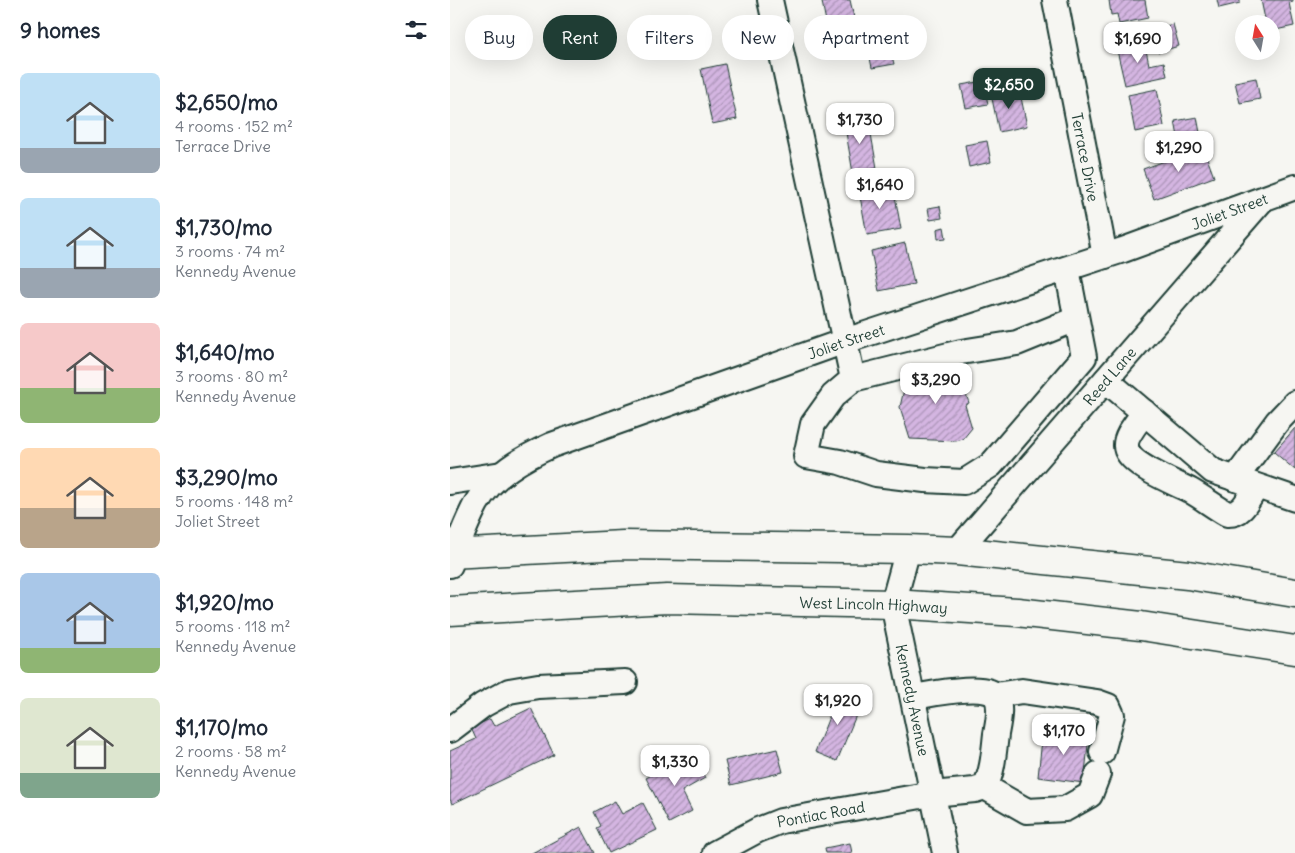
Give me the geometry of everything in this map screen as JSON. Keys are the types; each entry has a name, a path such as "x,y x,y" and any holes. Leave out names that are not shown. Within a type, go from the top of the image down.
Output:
{"main road":[{"path":"452,558 623,545 908,549 957,552 1188,575 1295,593"},
{"name":"West Lincoln Highway","path":"450,611 667,599 893,604 1017,612 1141,626 1295,650"}],"street":[{"path":"770,0 853,379"},
{"name":"Terrace Drive","path":"1055,0 1105,256"},
{"name":"Joliet Street","path":"452,558 476,504 487,489 502,474 531,454 845,341 1105,256 1295,187"},
{"name":"Reed Lane","path":"957,552 1263,199"},
{"path":"1067,269 1084,357 991,465 964,482 925,480 876,474 840,462 806,456 813,424 834,396 853,379 961,352 1017,342 1076,319"},
{"path":"1106,380 1213,471 1295,499"},
{"path":"1144,412 1126,442 1126,448 1135,461 1161,477 1192,492 1227,514 1234,514 1239,512 1245,483 1277,422 1295,403"},
{"path":"450,482 502,474"},
{"name":"Kennedy Avenue","path":"908,549 893,604 945,853"},
{"path":"450,730 483,705 509,691 548,685 625,682"},
{"path":"913,697 972,690 987,690 995,695 998,702 998,715 989,779 985,787 1027,811 1065,809 1090,795 1112,714 1108,706 1097,702 1022,691 995,695"},
{"name":"Pontiac Road","path":"715,853 758,830 781,821 932,794 975,790 985,787"}],"building":[{"path":"850,0 853,15 825,15 822,2"},
{"path":"1109,0 1145,0 1148,18 1119,24 1117,14 1111,15"},
{"path":"1217,0 1240,0 1240,3 1219,8"},
{"path":"1261,0 1293,0 1293,2 1289,3 1294,26 1280,29 1280,15 1264,15"},
{"path":"1173,24 1179,46 1158,52 1152,30"},
{"path":"1144,40 1149,65 1164,62 1167,76 1125,85 1116,46"},
{"path":"870,60 893,60 894,64 872,68"},
{"path":"725,64 737,119 712,124 701,69"},
{"path":"1256,78 1260,99 1240,103 1235,82"},
{"path":"983,81 988,104 966,108 961,85"},
{"path":"1019,88 1027,126 999,132 991,94"},
{"path":"1157,89 1164,126 1135,132 1128,95"},
{"path":"868,117 877,168 853,173 844,121"},
{"path":"1197,117 1201,138 1179,142 1175,121"},
{"path":"987,141 991,162 969,167 965,145"},
{"path":"1203,147 1214,177 1154,199 1143,169"},
{"path":"893,185 901,229 867,235 859,191"},
{"path":"940,206 942,218 930,220 928,208"},
{"path":"944,227 946,238 938,239 937,229"},
{"path":"905,243 914,284 879,291 871,251"},
{"path":"952,362 969,403 965,405 972,428 963,439 956,441 910,439 900,407 907,376"},
{"path":"1295,428 1295,470 1274,452"},
{"path":"839,692 862,701 837,761 815,752"},
{"path":"531,708 554,755 452,804 450,799 450,751 476,739 471,728 490,719 494,726"},
{"path":"1043,730 1089,735 1084,783 1038,777"},
{"path":"777,749 783,772 731,785 725,761"},
{"path":"692,754 705,778 682,791 692,811 669,823 646,778"},
{"path":"615,801 622,814 643,803 657,830 609,853 597,828 601,826 594,812"},
{"path":"581,827 595,853 532,853"},
{"path":"850,843 852,853 826,853 825,848"}]}
